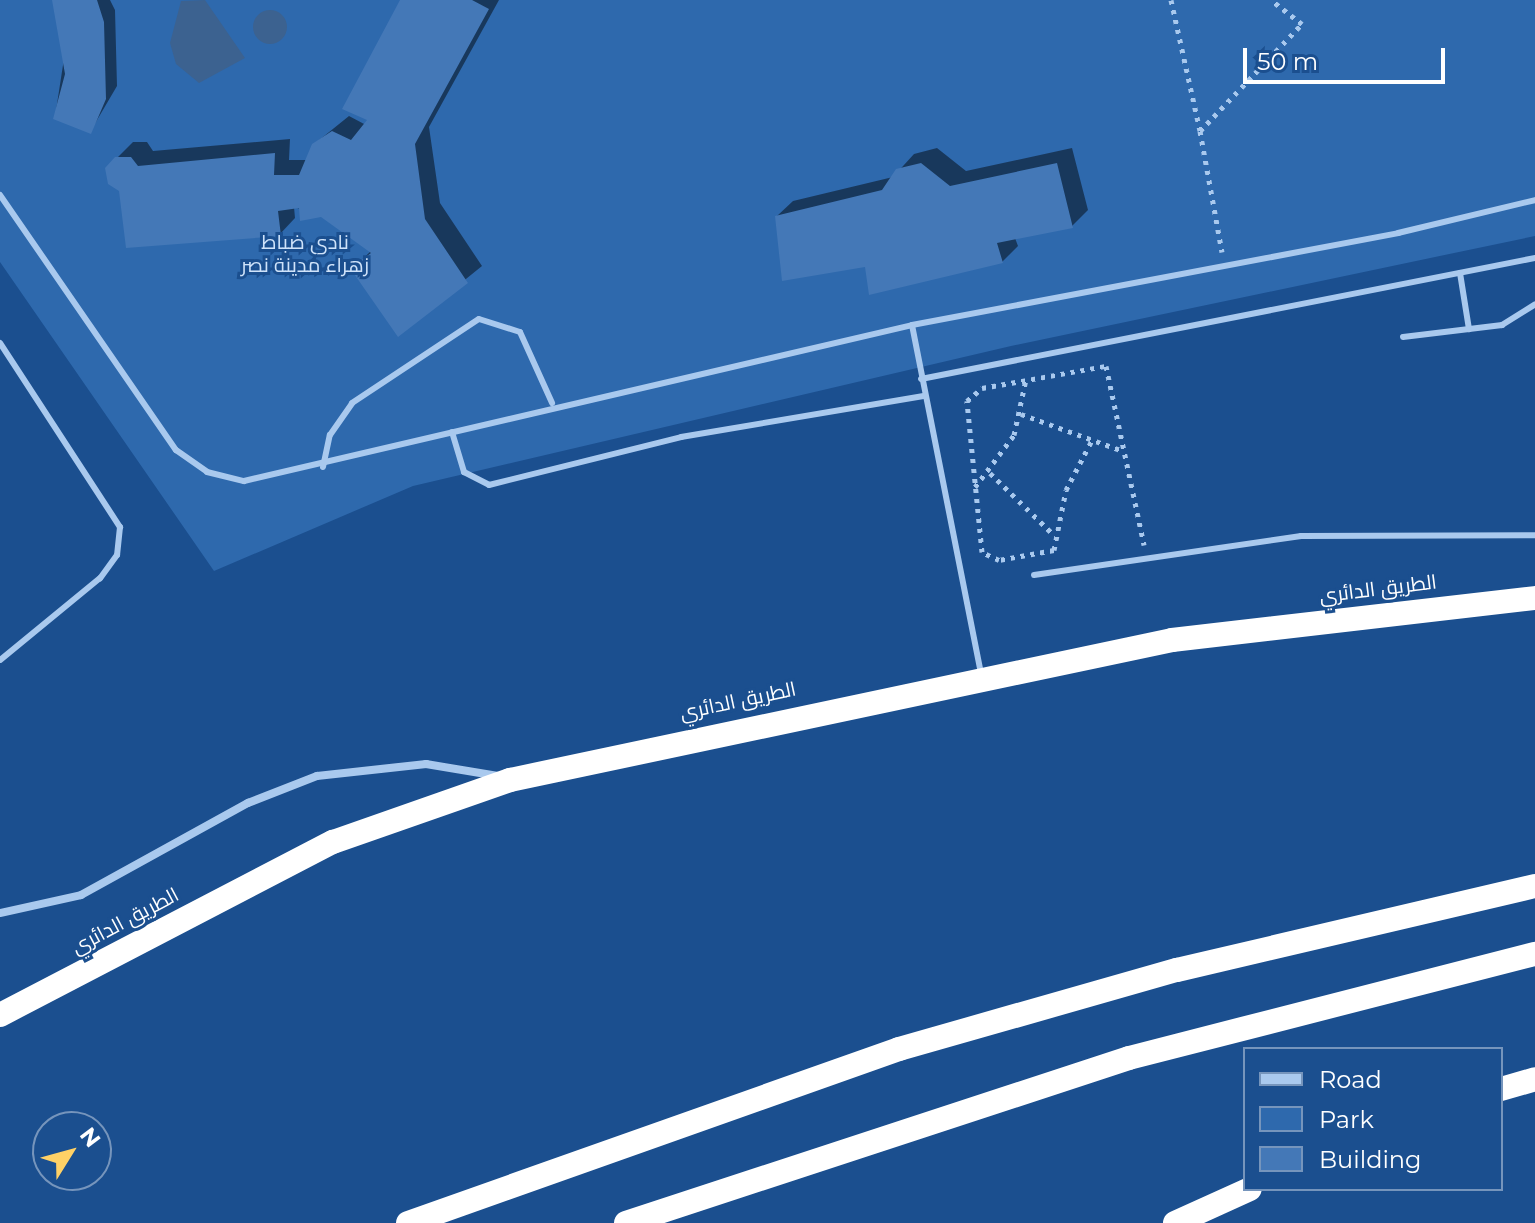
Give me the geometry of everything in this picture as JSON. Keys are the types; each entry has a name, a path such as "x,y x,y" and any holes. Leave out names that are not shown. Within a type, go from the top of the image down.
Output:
{"highway":[{"name":"الطريق الدائري","path":"0,1015 333,842 510,780 981,675 1388,610 1535,598"},
{"path":"408,1223 899,1049 1205,963 1535,886"},
{"path":"626,1223 1129,1058 1535,954"},
{"path":"1503,1088 1535,1079"},
{"path":"1175,1223 1246,1191"}],"street":[{"path":"0,913 81,895 248,803 317,776 426,764 510,780"}],"lane":[{"path":"0,195 190,463 244,481 323,467 552,403 912,325 1224,266 1535,200"},
{"path":"921,379 1535,258"},
{"path":"1460,273 1469,329"},
{"path":"1403,337 1509,322 1535,304"},
{"path":"323,467 330,435 352,403 479,319 520,332 552,403"},
{"path":"912,325 981,675"},
{"path":"0,343 120,527 117,555 100,578 0,660"},
{"path":"452,432 464,472 489,485 681,437 924,396"},
{"path":"1034,575 1301,536 1535,535"}],"path":[{"path":"1171,0 1200,131 1224,266"},
{"path":"1200,131 1302,24 1271,0"},
{"path":"1054,550 988,558 974,488 967,401 982,388 1106,366 1147,558"},
{"path":"974,488 990,473 1021,414 1026,379"},
{"path":"1021,414 1124,452"},
{"path":"1056,571 1053,534 1092,440"},
{"path":"990,473 1053,534"}],"green space":[{"name":"نادى ضباط زهراء مدينة نصر","path":"0,0 1535,0 1535,236 1011,346 413,486 214,571 0,262"}],"shaded area":[{"path":"205,0 245,58 199,83 176,64 170,43 181,1"},
{"path":"270,10 282,15 287,27 282,39 270,44 258,39 253,27 258,15"}],"building":[{"path":"52,0 97,0 104,22 106,99 91,134 53,119 65,74"},
{"path":"400,0 472,0 489,9 415,144 425,219 468,283 398,337 350,268 371,253 321,217 300,221 299,208 278,211 281,236 126,248 119,191 108,184 105,168 115,157 131,157 138,166 275,153 274,175 299,175 312,144 332,131 351,140 367,120 342,109"},
{"path":"921,163 950,186 1057,163 1073,228 997,243 1003,263 869,295 865,267 782,281 775,216 882,190 896,169"}]}
